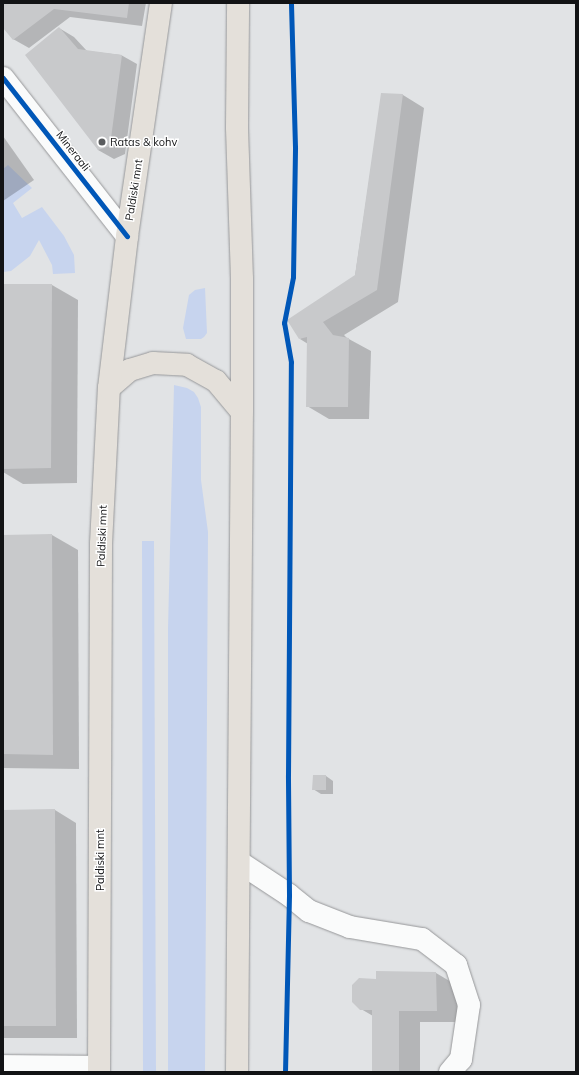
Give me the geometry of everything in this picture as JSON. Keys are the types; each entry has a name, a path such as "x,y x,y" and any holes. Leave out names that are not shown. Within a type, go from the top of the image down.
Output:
{"main road":[{"name":"Paldiski mnt","path":"99,1070 101,544 109,388 127,236 161,3"},
{"path":"237,1072 242,412 242,279 237,127 238,3"},
{"path":"109,388 130,370 153,363 187,365 216,381 242,412"}],"street":[{"name":"Mineraali","path":"3,78 127,236"},
{"path":"239,862 289,894 310,911 350,927 422,939 456,965 469,1005 461,1059 450,1072"},
{"path":"3,1066 99,1070"}],"shaded area":[{"path":"8,165 32,188 13,203 22,218 42,207 64,236 74,255 75,273 53,274 52,265 39,240 30,256 11,271 3,272 3,169"},
{"path":"205,288 207,333 201,339 186,339 183,328 189,295 195,290"},
{"path":"174,385 187,388 194,392 201,407 201,480 208,532 205,1072 168,1072 168,629"},
{"path":"142,541 154,541 156,1072 143,1072"}],"building":[{"path":"3,3 129,3 127,18 54,9 13,40 3,28"},
{"path":"59,27 78,49 122,55 110,146 98,150 25,55"},
{"path":"381,93 403,94 377,290 323,322 333,335 349,338 348,407 306,407 307,337 299,339 287,320 355,275"},
{"path":"3,284 52,284 51,468 3,469"},
{"path":"52,534 53,755 3,754 3,535"},
{"path":"313,775 326,775 326,790 312,790"},
{"path":"55,809 56,1026 3,1026 3,810"},
{"path":"376,971 436,972 437,1011 399,1011 399,1072 372,1072 372,1010 360,1010 352,1002 352,985 359,978 376,979"}],"cycle path":[{"path":"285,1072 289,895 288,775 291,362 284,323 293,277 295,147 291,3"},
{"path":"3,78 127,236"}],"place":[{"name":"Ratas & kohv","path":"102,142"}]}
